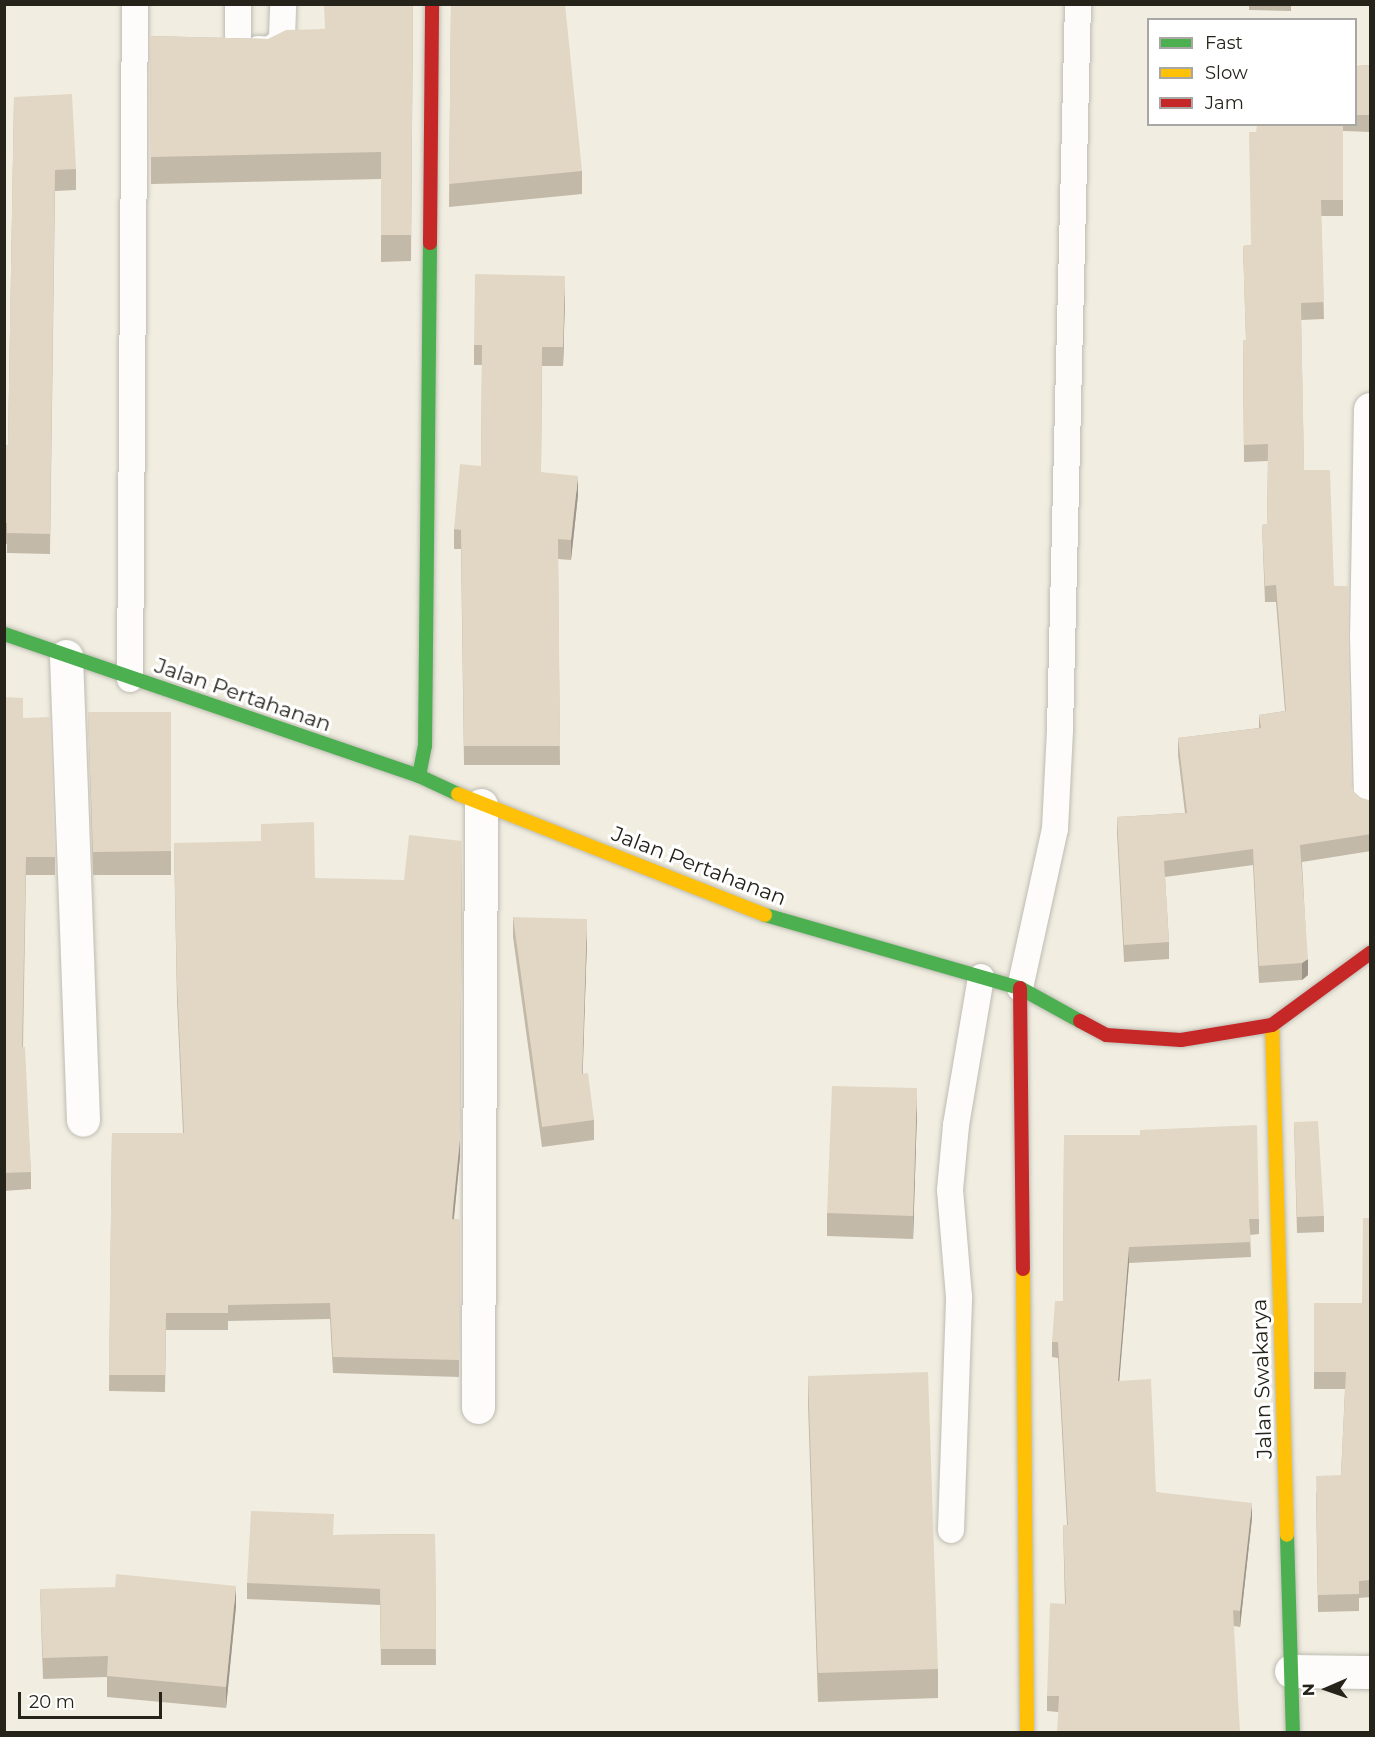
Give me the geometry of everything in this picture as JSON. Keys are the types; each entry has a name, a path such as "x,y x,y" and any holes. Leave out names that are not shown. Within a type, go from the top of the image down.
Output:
{"street":[{"path":"418,776 425,746 432,4"},
{"path":"1371,409 1366,635 1371,799"},
{"name":"Jalan Pertahanan","path":"4,634 129,679 418,776 481,805 784,922 1020,988 1106,1035 1181,1040 1272,1025 1371,953"},
{"path":"66,656 82,1120"},
{"path":"478,1407 481,805"},
{"path":"1020,988 1027,1732"},
{"name":"Jalan Swakarya","path":"1272,1025 1293,1732"},
{"path":"1291,1671 1371,1672"}],"lane":[{"path":"129,679 148,47 135,4"},
{"path":"238,4 227,48 268,50 277,45 282,38 283,4"},
{"path":"1020,988 1055,829 1060,729 1078,4"},
{"path":"951,1530 959,1297 950,1190 956,1125 981,977"}],"building":[{"path":"324,4 413,4 411,235 381,235 381,152 151,157 150,36 268,39 286,30 325,29"},
{"path":"451,4 565,4 582,171 449,184"},
{"path":"1371,65 1371,115 1357,115 1357,66"},
{"path":"72,94 76,169 55,170 50,534 7,533 7,523 4,523 4,445 8,445 14,97"},
{"path":"1257,126 1343,126 1343,200 1321,200 1324,302 1301,303 1304,470 1330,470 1334,586 1348,586 1351,783 1354,792 1361,798 1371,801 1371,834 1300,845 1308,959 1302,963 1259,966 1253,849 1164,861 1169,942 1124,945 1117,817 1187,813 1178,738 1261,728 1259,715 1286,711 1276,585 1265,586 1262,525 1267,524 1268,444 1244,445 1243,340 1246,340 1243,246 1251,245 1249,132 1257,132"},
{"path":"475,274 565,276 563,347 542,347 541,472 578,476 571,540 558,539 560,746 464,746 461,530 454,529 460,464 481,466 482,345 474,345"},
{"path":"4,697 23,698 23,718 50,717 55,857 26,857 22,1047 25,1047 31,1172 4,1173"},
{"path":"88,712 171,712 171,851 93,852"},
{"path":"314,822 315,878 404,880 409,835 462,841 460,1140 452,1219 460,1220 459,1360 333,1357 330,1303 228,1305 228,1313 166,1313 165,1375 109,1375 112,1133 184,1133 177,984 174,843 261,841 261,824"},
{"path":"513,917 587,919 582,1074 588,1073 594,1120 542,1127"},
{"path":"832,1086 917,1088 913,1216 827,1213"},
{"path":"1318,1121 1324,1216 1297,1217 1294,1122"},
{"path":"1257,1125 1259,1219 1249,1219 1251,1242 1129,1247 1118,1381 1151,1379 1156,1492 1252,1503 1240,1611 1233,1610 1240,1732 1057,1732 1059,1696 1047,1696 1050,1603 1066,1604 1063,1525 1068,1525 1058,1342 1052,1342 1055,1301 1063,1301 1064,1135 1140,1135 1140,1130"},
{"path":"1363,1218 1371,1218 1371,1580 1359,1581 1359,1594 1318,1595 1316,1476 1341,1475 1346,1372 1314,1372 1314,1303 1362,1303"},
{"path":"928,1372 938,1669 818,1673 808,1376"},
{"path":"251,1511 334,1514 333,1535 435,1534 436,1649 381,1649 380,1589 247,1583"},
{"path":"116,1574 236,1586 226,1687 107,1676 108,1656 43,1658 40,1589 115,1587"}],"traffic: fast":[{"path":"419,776 425,746 430,243"},
{"path":"4,634 419,776 458,794"},
{"path":"765,915 1020,988 1080,1021"},
{"path":"1287,1535 1293,1732"}],"traffic: slow":[{"path":"458,794 765,915"},
{"path":"1272,1025 1287,1535"},
{"path":"1023,1269 1027,1732"}],"traffic: jam":[{"path":"430,243 432,4"},
{"path":"1080,1021 1106,1035 1181,1040 1272,1025 1370,953"},
{"path":"1020,988 1023,1269"}]}
